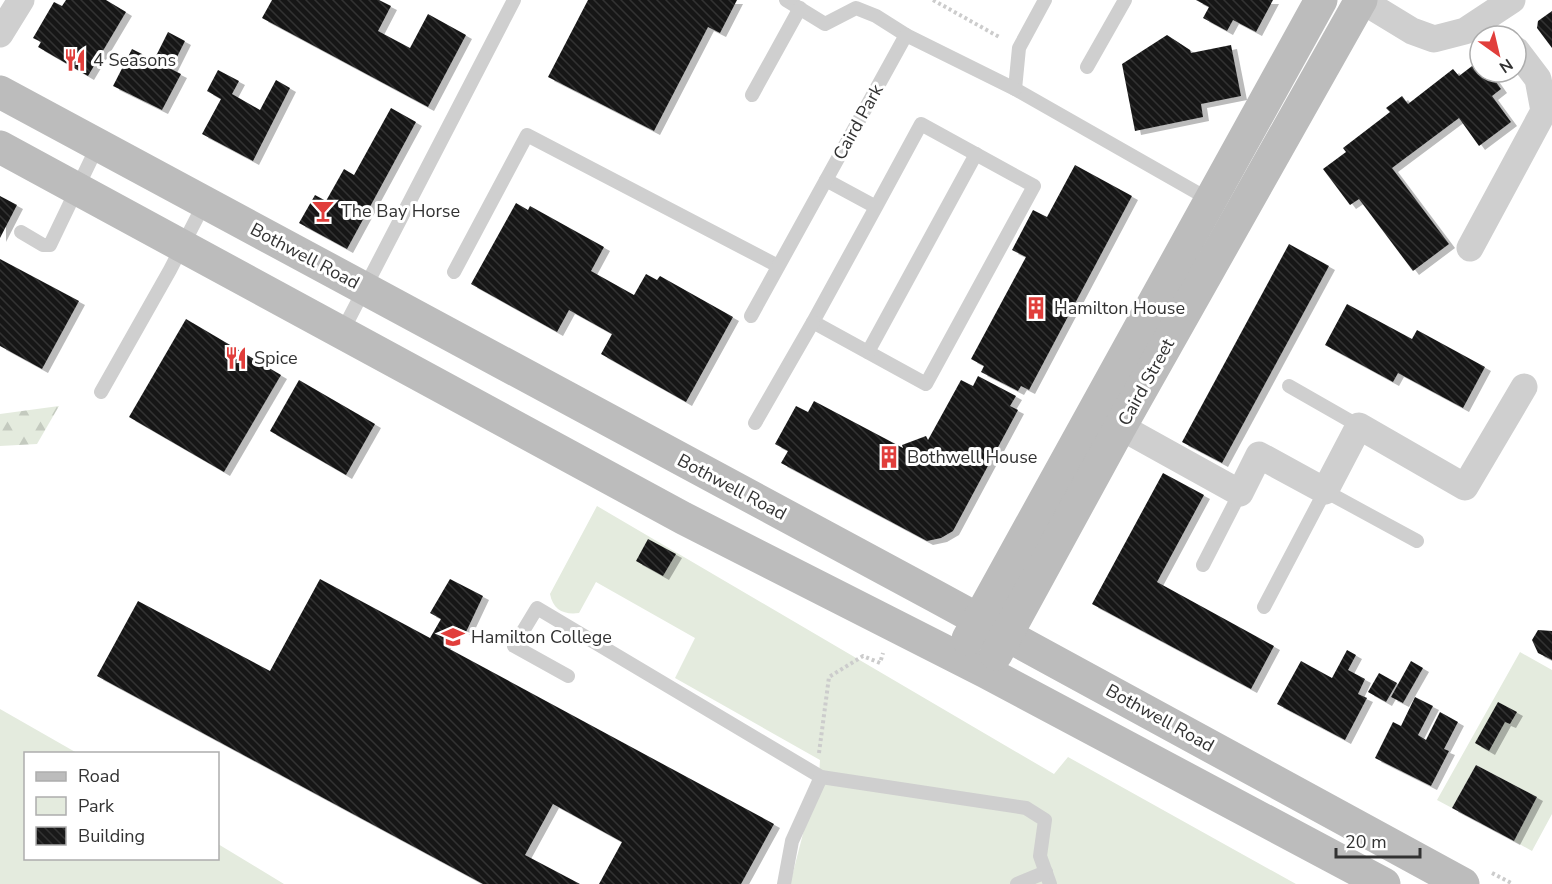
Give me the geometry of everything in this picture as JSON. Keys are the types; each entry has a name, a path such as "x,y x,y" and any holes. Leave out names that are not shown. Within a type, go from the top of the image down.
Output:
{"main road":[{"name":"Caird Street","path":"1107,419 1210,200 1321,0"},
{"name":"Caird Street","path":"986,672 993,628 1107,419 1361,0"},
{"name":"Bothwell Road","path":"0,92 1463,884"},
{"path":"0,147 683,518 986,672 1384,884"},
{"path":"957,657 993,628"}],"street":[{"path":"0,34 21,0"},
{"path":"1361,0 1412,31 1434,39 1468,31"},
{"path":"1498,24 1512,0"},
{"path":"1470,248 1544,111 1538,79 1528,66"},
{"path":"1107,419 1240,493 1259,455 1325,491 1359,426 1466,487 1524,387"}],"lane":[{"path":"342,332 514,0"},
{"path":"786,0 825,24 856,8 876,16 906,35 1015,89 1210,200"},
{"path":"1015,89 1019,48 1045,0"},
{"path":"1087,67 1125,0"},
{"path":"752,94 800,8"},
{"name":"Caird Park","path":"751,316 906,35"},
{"path":"755,423 921,124 1034,186 926,384 813,322"},
{"path":"454,272 527,135 778,266"},
{"path":"21,232 43,245 50,245 98,145"},
{"path":"868,352 976,154"},
{"path":"826,180 876,207"},
{"path":"102,392 205,202"},
{"path":"1289,386 1359,426"},
{"path":"1264,607 1325,491 1417,541"},
{"path":"1203,565 1240,493"},
{"path":"568,676 514,646 537,608 819,776 1026,808 1045,820 1040,856 1048,878 1017,884"},
{"path":"784,884 792,841 819,776"}],"path":[{"path":"933,0 1019,48"},
{"path":"819,776 829,677 863,656 880,663 885,646"}],"green space":[{"path":"59,406 37,444 0,446 0,414"},
{"path":"597,506 1054,774 1068,757 1296,884 790,884 806,822 818,794 820,760 675,678 695,638 596,582 579,613 560,610 551,599 550,594"},
{"path":"1520,652 1552,670 1552,814 1532,851 1514,841 1537,797 1476,765 1452,808 1437,800"},
{"path":"0,709 75,752 24,752 24,860 219,860 219,845 284,884 0,884"}],"building":[{"path":"66,0 106,0 126,12 88,76 38,47 41,42 33,38 54,2 62,6"},
{"path":"272,0 379,0 391,6 378,31 410,48 428,14 466,35 428,107 262,18"},
{"path":"588,0 737,0 720,33 708,27 654,131 548,77"},
{"path":"1196,0 1273,0 1256,32 1233,20 1227,31 1203,18 1209,7"},
{"path":"1552,11 1552,48 1537,28 1538,21"},
{"path":"168,32 185,41 171,69 181,74 162,110 113,86 132,49 154,60"},
{"path":"1167,35 1191,53 1231,45 1241,96 1201,104 1203,117 1135,131 1122,64"},
{"path":"1453,69 1459,76 1468,69 1468,84 1497,84 1501,89 1492,96 1511,122 1479,146 1459,118 1392,168 1449,244 1413,271 1359,199 1350,205 1323,169 1346,152 1343,148 1390,112 1386,108 1402,96 1408,104"},
{"path":"218,70 239,81 232,94 260,110 276,80 290,88 253,161 202,134 221,99 207,91"},
{"path":"391,108 416,122 347,249 299,223 315,195 326,201 344,169 354,175"},
{"name":"Hamilton House","path":"1075,165 1132,196 1029,390 1021,386 1018,391 981,372 984,366 971,359 1026,257 1012,250 1033,210 1047,217"},
{"path":"0,196 17,205 0,238"},
{"path":"516,203 528,210 530,206 604,247 591,271 634,295 646,274 657,280 660,276 733,317 686,402 601,354 612,334 569,310 557,332 471,284"},
{"path":"1289,244 1329,266 1222,463 1182,442"},
{"path":"0,259 79,301 42,369 0,346"},
{"path":"1347,304 1412,339 1417,330 1485,367 1463,408 1398,373 1393,382 1325,345"},
{"path":"186,319 281,375 224,472 129,417"},
{"name":"Bothwell House","path":"978,376 1016,396 1010,406 1018,410 953,531 941,538 927,541 781,463 788,451 775,444 796,406 808,412 814,401 903,448 902,445 926,436 928,440 961,380 973,386"},
{"path":"299,380 375,424 346,475 270,431"},
{"path":"1163,473 1204,495 1157,582 1274,646 1251,689 1092,604"},
{"path":"648,539 676,554 663,576 636,561"},
{"path":"320,579 430,638 441,619 430,613 450,579 483,596 466,632 456,627 444,646 774,824 741,884 599,884 622,842 553,804 525,855 580,884 483,884 97,676 138,601 270,671"},
{"path":"1538,630 1552,631 1552,660 1538,653 1532,640"},
{"path":"1347,650 1356,655 1348,670 1365,679 1358,694 1367,698 1345,740 1277,704 1301,661 1332,678"},
{"path":"1411,661 1423,668 1403,703 1391,697"},
{"path":"1379,673 1397,683 1386,702 1368,692"},
{"path":"1415,697 1433,706 1418,735 1426,740 1440,712 1458,722 1444,749 1449,751 1431,786 1375,758 1393,722 1401,726"},
{"path":"1498,702 1517,712 1510,724 1505,722 1489,751 1475,743"},
{"path":"1476,765 1537,797 1514,841 1452,808"}],"place":[{"name":"4 Seasons","path":"75,60"},
{"name":"The Bay Horse","path":"323,211"},
{"name":"Hamilton House","path":"1036,308"},
{"name":"Spice","path":"236,358"},
{"name":"Bothwell House","path":"889,457"},
{"name":"Hamilton College","path":"453,637"}]}
